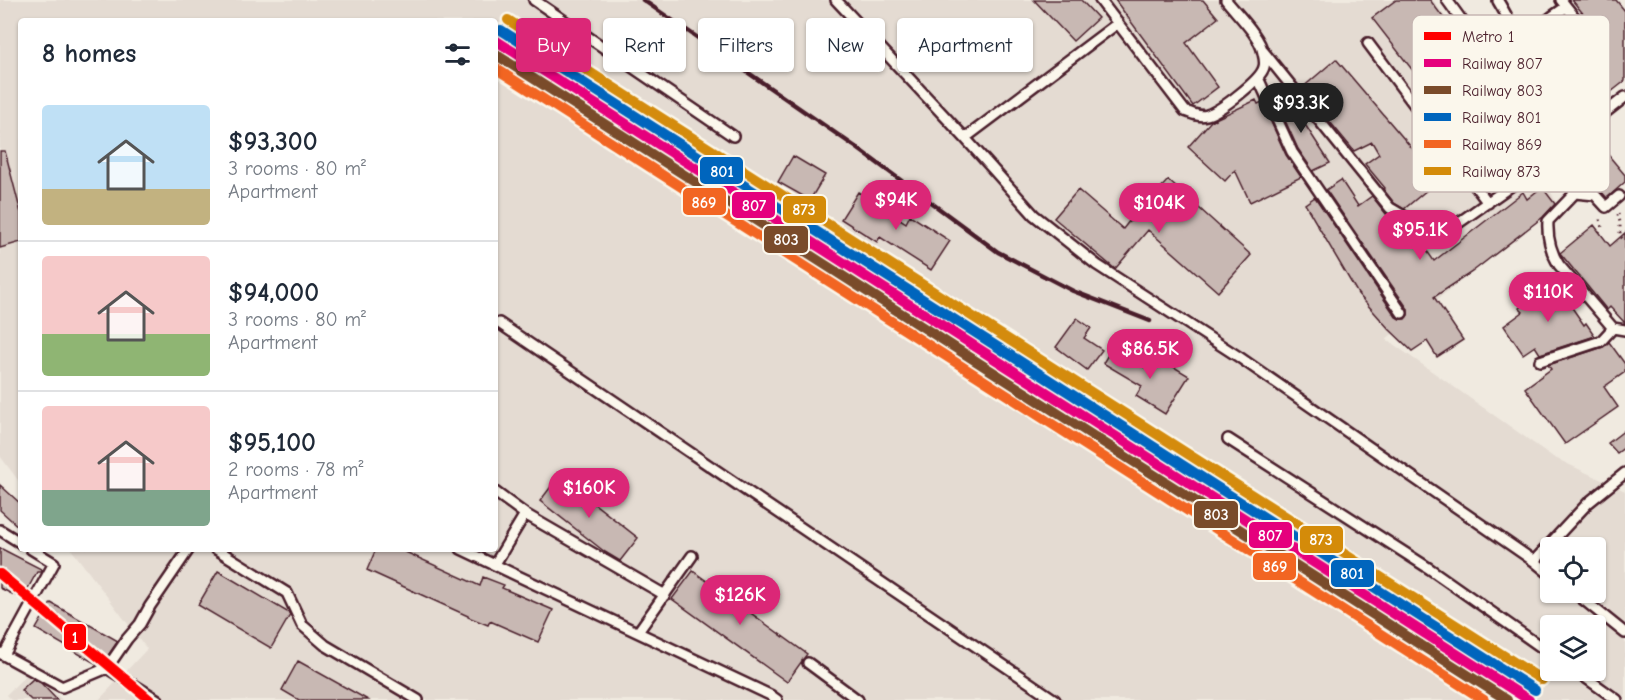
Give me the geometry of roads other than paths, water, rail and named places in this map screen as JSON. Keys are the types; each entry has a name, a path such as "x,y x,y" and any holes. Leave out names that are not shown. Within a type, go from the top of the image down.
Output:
{"lane":[{"path":"534,0 733,136"},
{"path":"836,0 1034,215 1097,265 1239,357 1540,566"},
{"path":"1100,0 1185,111 1196,116 1207,115 1220,109 1258,78 1264,67 1263,51"},
{"path":"1226,0 1257,38 1263,51 1390,208 1421,226 1440,232 1448,231 1503,192"},
{"path":"1447,0 1458,15"},
{"path":"1498,1 1506,15"},
{"path":"1552,15 1563,3 1573,15"},
{"path":"965,138 1118,23"},
{"path":"1368,43 1412,102"},
{"path":"1258,78 1292,152 1402,313"},
{"path":"1610,109 1625,97"},
{"path":"1480,192 1488,203"},
{"path":"1616,199 1606,207 1595,195 1575,193 1548,221 1547,232 1553,256 1559,265 1613,328 1625,330"},
{"path":"499,323 1055,700"},
{"path":"1539,361 1601,341 1613,328"},
{"path":"1228,439 1430,569 1540,646"},
{"path":"1534,561 1588,503 1625,473"},
{"path":"498,494 525,514 664,595"},
{"path":"495,564 525,514"},
{"path":"0,530 18,541"},
{"path":"36,552 54,563 2,654 62,687 107,668 140,624 187,552"},
{"path":"221,552 287,593 302,625 325,645 418,700"},
{"path":"468,552 777,700"},
{"path":"638,632 692,556"},
{"path":"1588,603 1625,633"},
{"path":"808,663 858,700"},
{"path":"107,668 158,700"},
{"path":"1590,681 1617,700"}],"railway":[{"path":"643,0 857,148 998,252 1073,291 1150,321"}],"metro line":[{"name":"1","path":"0,574 150,700"}],"rail line":[{"name":"873","path":"508,20 1540,679"},
{"name":"801","path":"501,30 1535,690"},
{"name":"807","path":"498,42 1529,700"},
{"name":"803","path":"498,56 1507,700"},
{"name":"869","path":"498,70 1484,700"}]}
